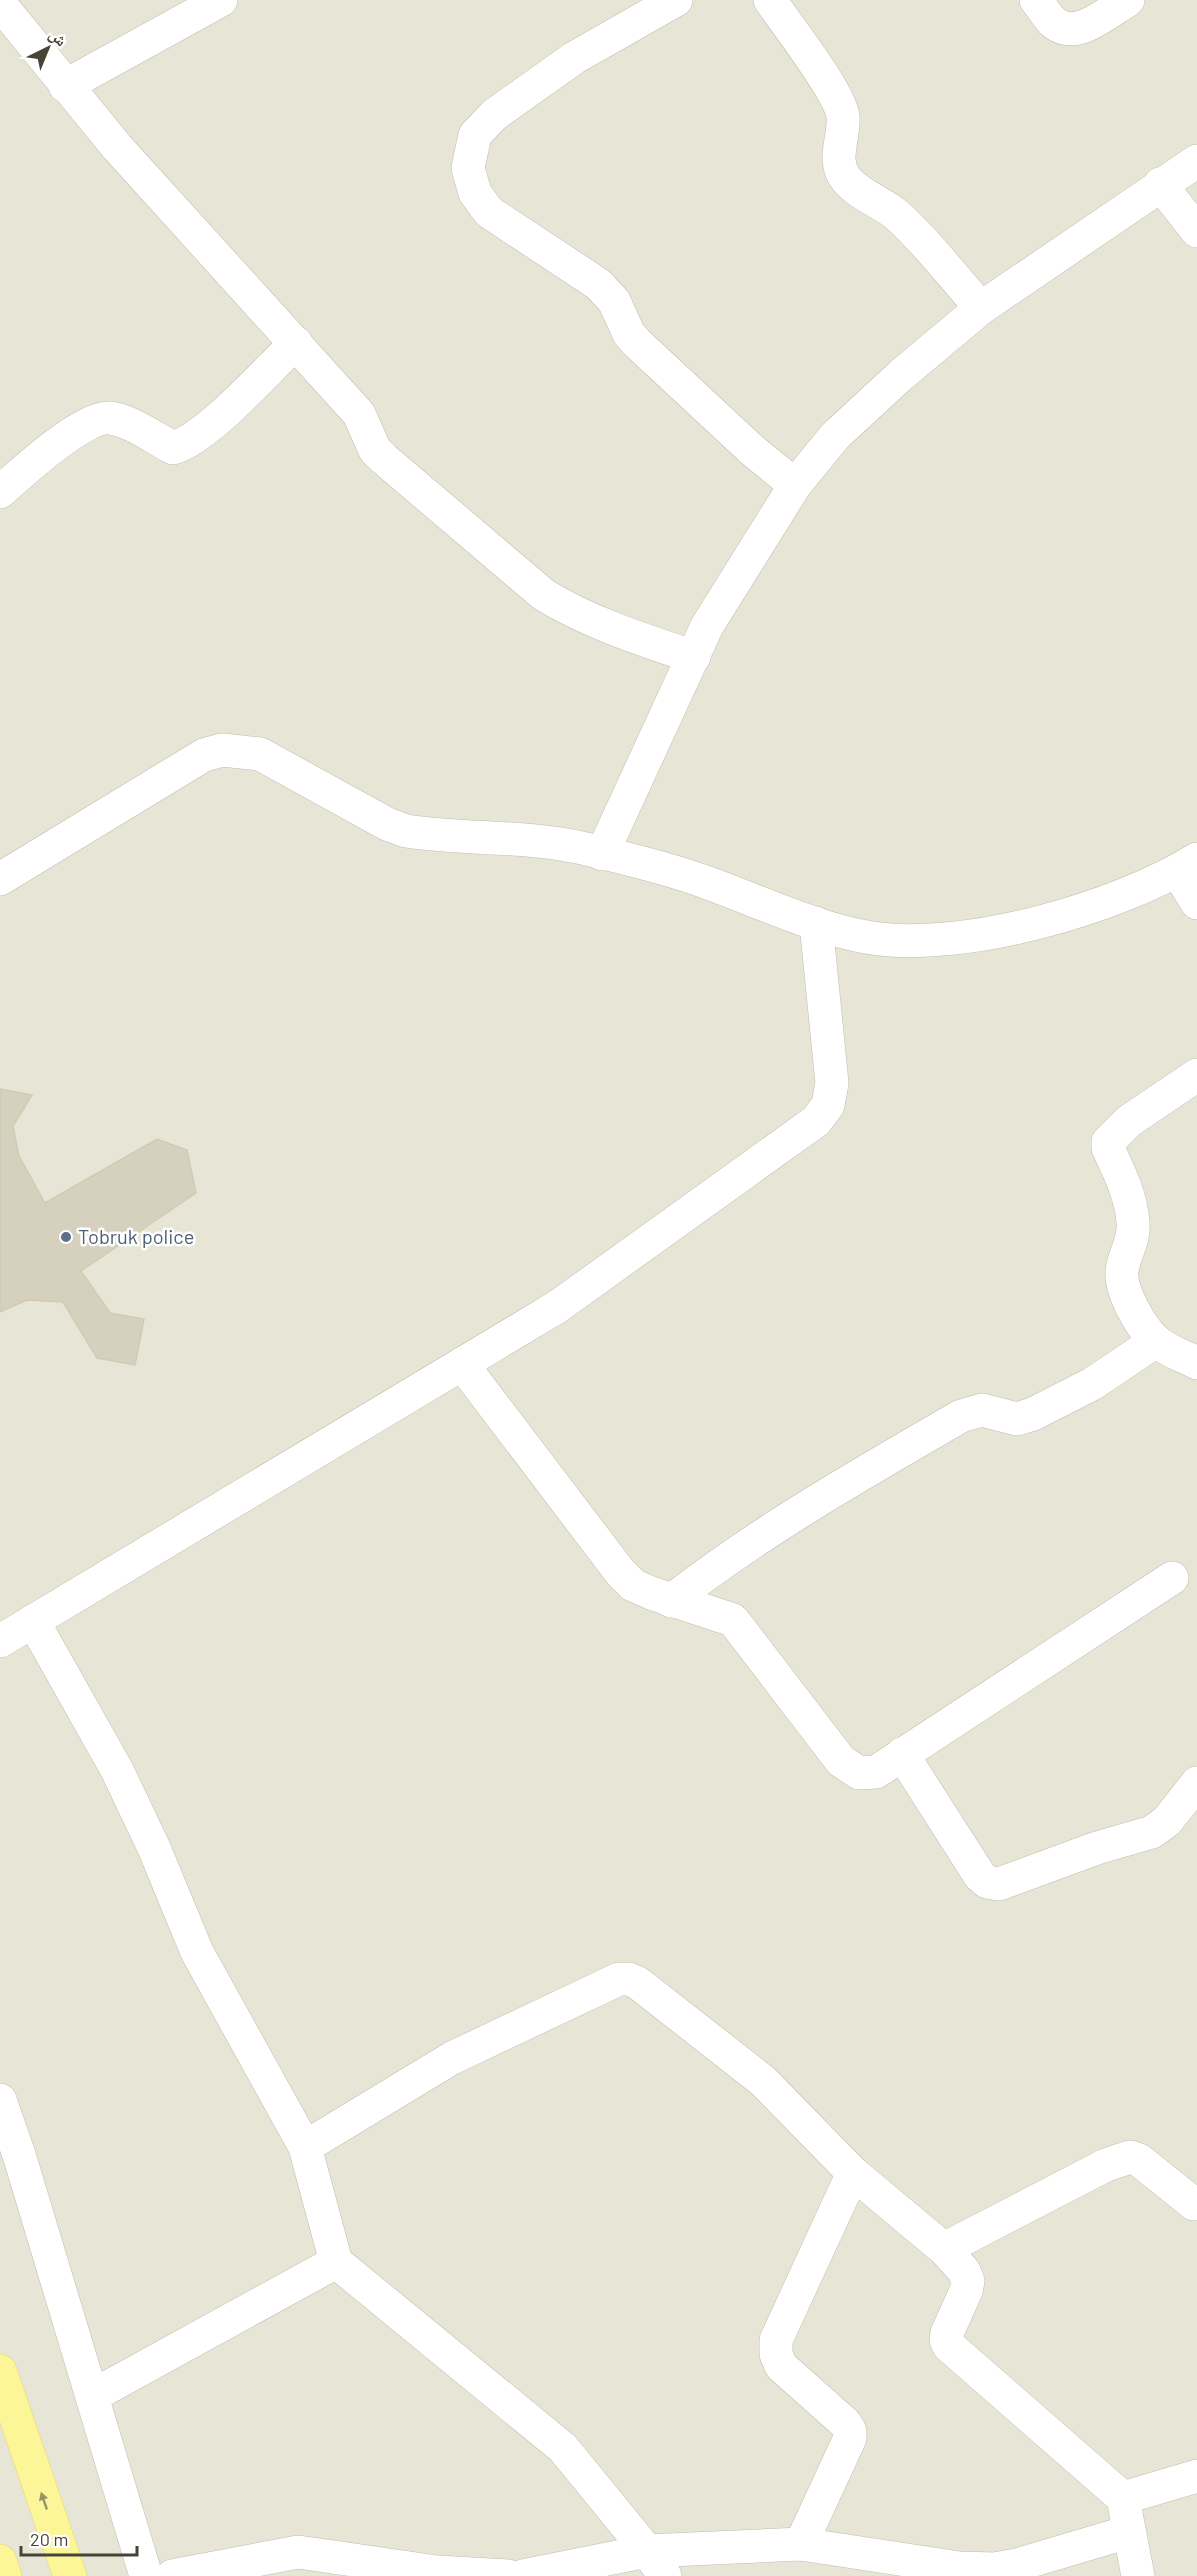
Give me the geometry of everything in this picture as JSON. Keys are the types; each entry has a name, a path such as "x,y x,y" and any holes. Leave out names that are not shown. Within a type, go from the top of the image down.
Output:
{"main road":[{"path":"0,2371 70,2576"},
{"path":"0,2561 5,2576"}],"street":[{"path":"65,86 220,0"},
{"path":"676,0 574,58 494,116 475,135 468,168 475,193 489,212 598,284 614,301 629,333 637,343 752,450 795,485"},
{"path":"770,0 834,93 843,115 838,158 846,178 857,189 888,208 906,224 981,308"},
{"path":"1036,0 1054,22 1069,29 1076,29 1090,23 1128,0"},
{"path":"0,4 117,147 359,414 375,450 384,459 543,595 565,608 598,622 694,657"},
{"path":"602,854 707,626 795,485 835,436 901,375 981,308 1160,184 1197,161"},
{"path":"1160,184 1197,231"},
{"path":"0,492 48,450 92,422 107,418 123,421 173,448 184,445 207,429 296,343"},
{"path":"0,879 204,755 222,750 260,754 387,824 406,831 530,840 581,848 705,882 816,923 871,938 923,941 981,936 1052,918 1117,897 1187,865 1197,903"},
{"path":"0,1641 401,1403 557,1307 816,1121 828,1105 832,1083 816,923"},
{"path":"1197,1075 1129,1120 1108,1142 1108,1148 1130,1198 1134,1224 1132,1241 1122,1272 1124,1288 1142,1324 1156,1341 1197,1363"},
{"path":"672,1601 708,1573 808,1505 961,1416 982,1410 1017,1419 1033,1414 1092,1384 1156,1341"},
{"path":"462,1364 620,1572 633,1585 736,1623 841,1761 867,1774 876,1772 1172,1578"},
{"path":"33,1621 117,1770 154,1848 197,1952 305,2146 336,2262 563,2448 656,2563"},
{"path":"902,1754 980,1876 992,1884 999,1884 1097,1848 1152,1832 1167,1821 1197,1783"},
{"path":"305,2146 452,2058 619,1978 629,1979 747,2067 853,2172 944,2249 964,2271 968,2281 966,2291 947,2333 946,2340 949,2346 1124,2498 1128,2532 1138,2576"},
{"path":"0,2100 20,2158 146,2576"},
{"path":"944,2249 1106,2165 1130,2157 1139,2160 1194,2204"},
{"path":"801,2544 850,2438 850,2431 845,2423 781,2366 776,2354 776,2340 853,2172"},
{"path":"92,2396 336,2262"},
{"path":"1124,2498 1197,2476"},
{"path":"523,2576 656,2563 801,2544 941,2570 973,2570 1017,2565 1128,2532"},
{"path":"172,2576 298,2553 437,2572 508,2576"}],"shaded area":[{"path":"0,0 1197,0 1197,2576 0,2576"}],"building":[{"name":"Tobruk police","path":"0,1089 32,1095 13,1126 19,1156 45,1203 157,1139 187,1150 196,1193 81,1271 110,1313 144,1319 135,1365 97,1358 63,1302 27,1300 0,1312"}],"place":[{"name":"Tobruk police","path":"66,1237"}]}
